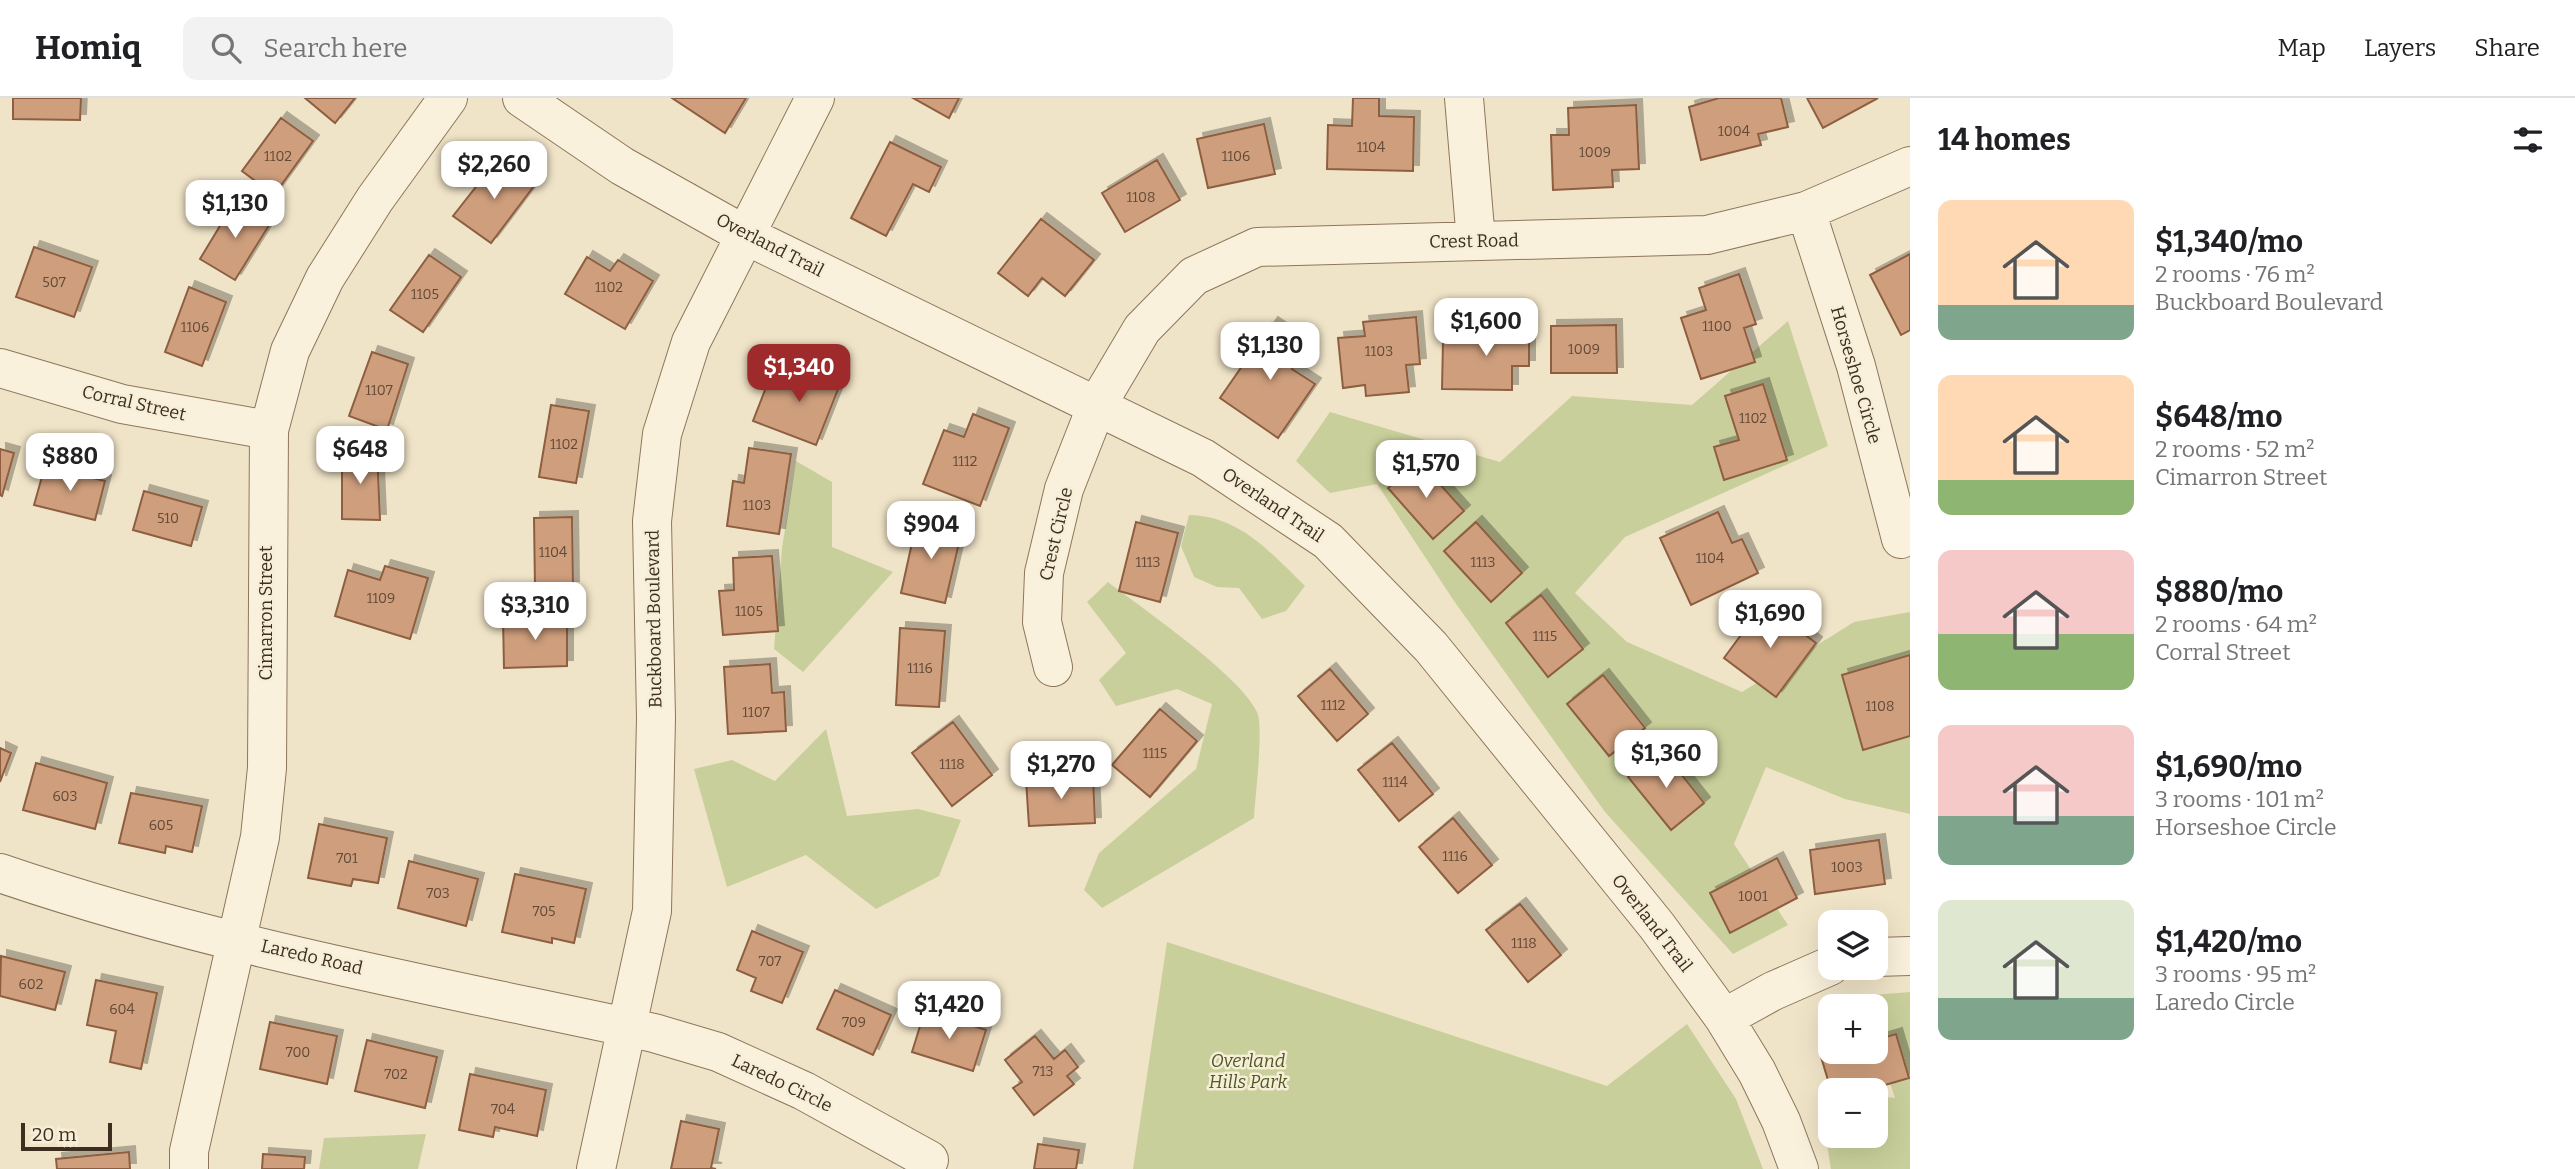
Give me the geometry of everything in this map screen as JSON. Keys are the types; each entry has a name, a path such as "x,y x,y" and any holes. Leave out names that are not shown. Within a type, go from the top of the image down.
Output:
{"street":[{"name":"Cimarron Street","path":"189,1169 190,1151 260,836 267,768 270,430 290,351 325,278 375,199 448,98"},
{"name":"Overland Trail","path":"522,98 622,166 745,235 1203,458 1328,541 1431,647 1657,926 1724,1018 1757,1072 1781,1121 1798,1169"},
{"name":"Buckboard Boulevard","path":"596,1169 652,911 656,731 652,521 662,435 691,342 815,98"},
{"path":"1464,98 1476,241"},
{"name":"Crest Road","path":"1097,405 1142,329 1195,276 1257,247 1707,234 1807,211 1910,166"},
{"name":"Horseshoe Circle","path":"1807,211 1856,366 1900,539"},
{"name":"Corral Street","path":"0,368 122,404 270,430"},
{"name":"Crest Circle","path":"1053,667 1042,622 1044,573 1064,489 1097,405"},
{"name":"Laredo Road","path":"0,873 60,894 236,940 627,1027"},
{"path":"1888,957 1910,956"},
{"path":"1724,1018 1773,991 1818,971"},
{"name":"Laredo Circle","path":"627,1027 718,1052 804,1091 929,1160"}],"green space":[{"path":"1788,321 1828,446 1625,537 1575,593 1627,642 1742,692 1854,622 1910,612 1910,814 1845,799 1766,767 1734,844 1788,925 1733,954 1605,812 1454,601 1377,484 1330,493 1296,461 1330,412 1500,462 1572,396 1692,405"},
{"path":"796,461 832,482 832,547 893,572 803,672 774,649 782,548"},
{"path":"1189,515 1207,517 1239,529 1266,549 1305,586 1286,611 1262,619 1239,588 1217,587 1194,577 1181,546"},
{"path":"1108,582 1212,662 1247,697 1259,720 1259,747 1254,818 1102,908 1084,890 1099,853 1196,769 1212,704 1177,689 1116,706 1099,680 1126,653 1087,602"},
{"path":"826,729 847,816 918,809 961,820 939,876 876,909 806,855 727,887 694,769 732,760 775,781"},
{"name":"Overland Hills Park","path":"1167,942 1607,1086 1687,1024 1736,1099 1763,1169 1133,1169"},
{"path":"1910,992 1910,1169 1831,1169 1828,1148 1888,1148 1888,1097 1895,1098 1884,1064 1888,1064 1888,994 1886,994"},
{"path":"426,1134 418,1169 319,1169 324,1138"}],"building":[{"path":"13,98 81,98 80,120 13,119"},
{"path":"305,98 355,98 335,123"},
{"path":"672,98 746,98 725,133"},
{"path":"913,98 959,98 949,118"},
{"path":"1353,98 1379,98 1379,116 1414,117 1413,171 1327,169 1328,125 1352,126"},
{"path":"1719,98 1781,98 1788,127 1758,134 1761,145 1701,160 1689,107"},
{"path":"1807,98 1878,98 1823,128"},
{"path":"1636,105 1639,169 1612,170 1613,187 1553,190 1551,135 1569,135 1568,108"},
{"path":"281,118 313,141 274,195 242,171"},
{"path":"1264,124 1275,174 1208,188 1197,139"},
{"path":"890,142 941,167 929,192 913,184 886,236 851,218"},
{"path":"498,159 534,186 491,243 453,216"},
{"path":"1157,160 1180,200 1125,232 1102,193"},
{"path":"235,201 271,222 235,280 200,259"},
{"path":"1041,219 1094,260 1065,296 1042,278 1028,296 998,273"},
{"path":"34,247 92,267 74,317 16,297"},
{"path":"1910,254 1910,330 1901,335 1870,275"},
{"path":"429,255 461,277 423,332 390,310"},
{"path":"587,257 610,271 618,260 653,281 625,329 565,294"},
{"path":"1739,274 1756,324 1744,328 1755,362 1701,379 1681,318 1706,310 1699,288"},
{"path":"189,287 226,302 202,366 165,352"},
{"path":"1416,317 1420,364 1406,365 1409,392 1366,396 1365,385 1343,388 1338,338 1365,336 1363,322"},
{"path":"1272,323 1307,347 1292,369 1315,384 1278,438 1220,398"},
{"path":"1479,325 1529,325 1529,366 1512,366 1512,390 1442,389 1443,341 1469,341 1469,336 1479,336"},
{"path":"1616,325 1617,373 1551,373 1551,326"},
{"path":"372,352 408,364 387,430 349,416"},
{"path":"800,363 842,379 816,445 753,421 770,377 792,385"},
{"path":"1763,384 1787,460 1724,480 1714,447 1739,440 1725,396"},
{"path":"551,405 589,411 576,483 539,477"},
{"path":"973,414 1009,428 980,506 923,484 944,430 964,437"},
{"path":"749,448 791,454 779,534 727,526 733,481 744,483"},
{"path":"0,449 14,453 2,496 0,495"},
{"path":"377,451 380,520 342,519 342,452"},
{"path":"1419,461 1464,511 1433,539 1388,488"},
{"path":"45,466 105,481 95,520 34,505"},
{"path":"144,491 202,507 191,546 133,530"},
{"path":"1718,512 1732,543 1742,539 1758,573 1691,605 1660,538"},
{"path":"572,517 573,587 535,587 534,518"},
{"path":"917,520 962,530 945,603 901,593"},
{"path":"1136,522 1178,533 1160,602 1119,591"},
{"path":"1476,522 1522,573 1491,602 1444,551"},
{"path":"772,556 778,631 723,635 719,591 734,590 733,558"},
{"path":"385,566 428,578 410,639 335,616 348,570 380,580"},
{"path":"1541,595 1583,649 1548,677 1506,623"},
{"path":"1764,604 1816,643 1776,697 1724,658"},
{"path":"567,617 567,666 504,668 503,618"},
{"path":"900,628 945,631 939,707 896,705"},
{"path":"1910,655 1910,736 1863,750 1842,675"},
{"path":"770,664 772,693 784,692 786,731 728,734 724,667"},
{"path":"1330,669 1368,714 1337,741 1298,696"},
{"path":"1603,675 1645,728 1609,756 1567,704"},
{"path":"1160,709 1197,741 1150,797 1112,765"},
{"path":"953,722 992,775 952,806 912,753"},
{"path":"1392,743 1433,794 1399,821 1358,770"},
{"path":"0,748 11,753 0,782"},
{"path":"1662,750 1704,803 1671,830 1628,777"},
{"path":"36,763 107,783 95,829 23,810"},
{"path":"1093,777 1095,823 1029,826 1026,780"},
{"path":"131,793 202,806 192,852 166,846 165,853 119,843"},
{"path":"1453,818 1492,865 1458,893 1419,847"},
{"path":"319,824 387,838 378,883 353,879 351,886 308,878"},
{"path":"1879,840 1885,884 1815,894 1810,850"},
{"path":"1777,858 1797,898 1730,933 1710,893"},
{"path":"409,861 478,879 466,926 398,908"},
{"path":"515,874 586,889 574,943 552,938 552,943 502,932"},
{"path":"1520,904 1561,955 1528,982 1486,930"},
{"path":"752,931 803,952 782,1003 751,991 756,978 737,970"},
{"path":"1,956 65,972 55,1010 0,996"},
{"path":"96,980 157,993 141,1069 110,1062 116,1031 87,1025"},
{"path":"835,990 891,1015 873,1055 817,1029"},
{"path":"925,1010 986,1030 973,1071 912,1052"},
{"path":"270,1022 337,1036 327,1084 260,1069"},
{"path":"1896,1034 1909,1078 1888,1084 1888,1078 1827,1078 1823,1064 1888,1064 1888,1036"},
{"path":"1035,1036 1054,1059 1065,1050 1078,1067 1067,1076 1074,1084 1034,1115 1013,1088 1022,1082 1005,1060"},
{"path":"367,1040 437,1057 425,1108 355,1091"},
{"path":"470,1074 546,1090 537,1136 495,1127 493,1137 459,1130"},
{"path":"681,1121 719,1129 711,1168 716,1169 671,1169"},
{"path":"1038,1144 1079,1150 1076,1169 1034,1169"},
{"path":"129,1152 130,1169 57,1169 56,1159"},
{"path":"263,1154 305,1157 304,1169 262,1169"}]}
